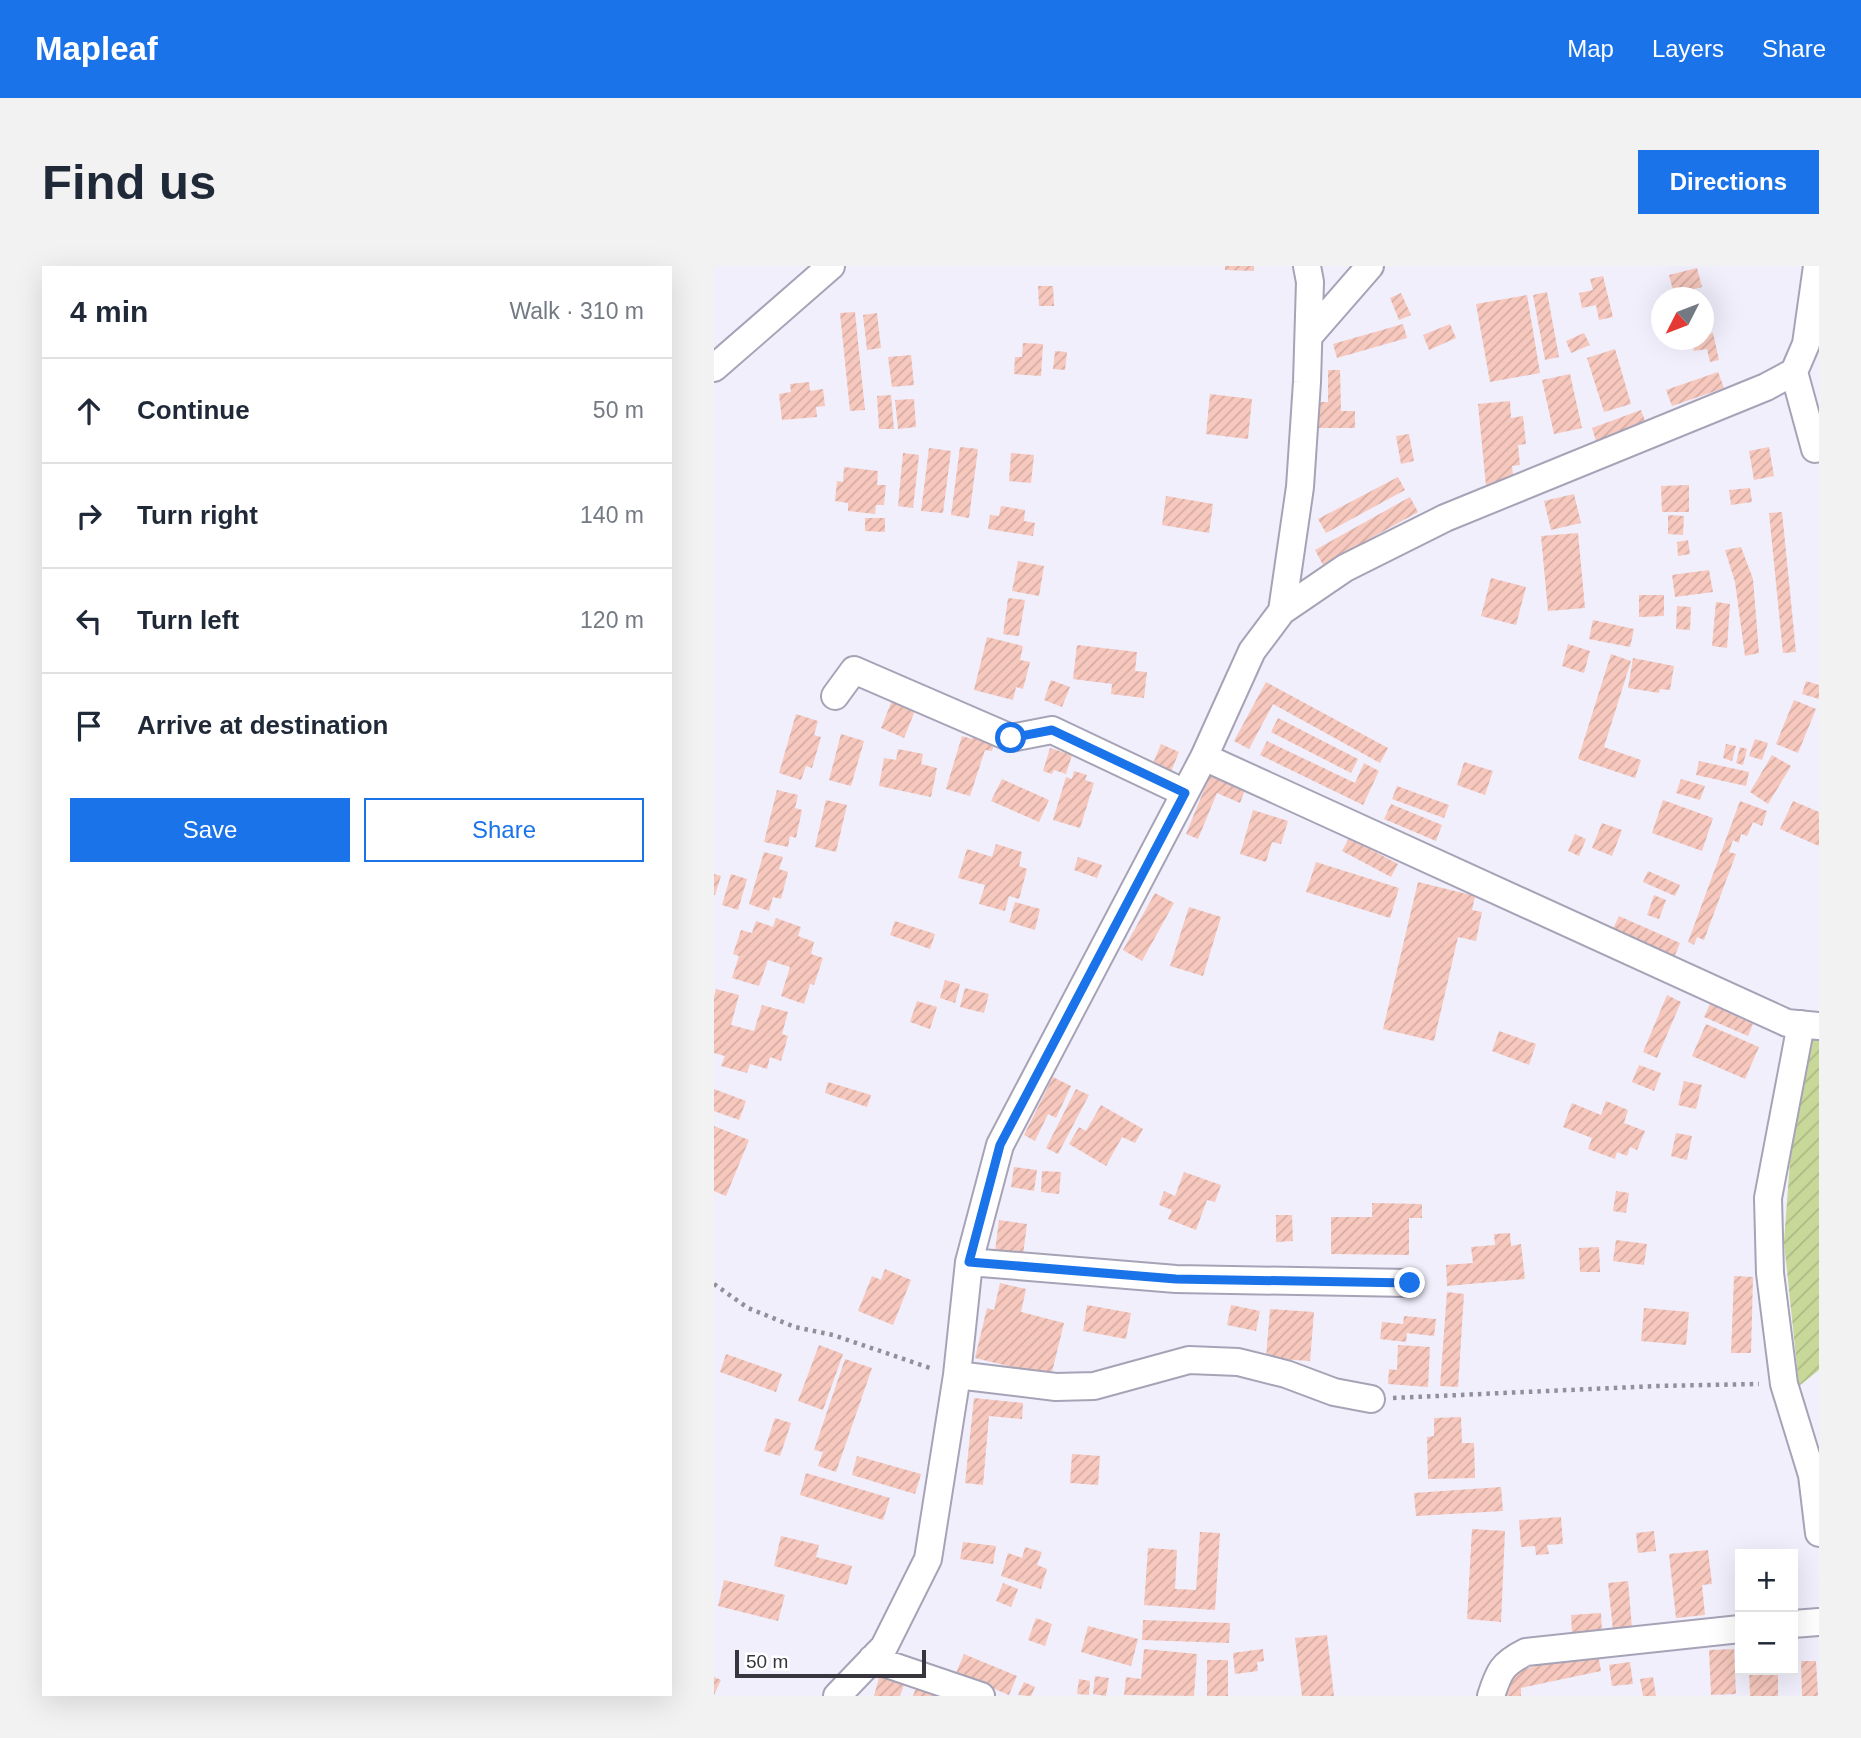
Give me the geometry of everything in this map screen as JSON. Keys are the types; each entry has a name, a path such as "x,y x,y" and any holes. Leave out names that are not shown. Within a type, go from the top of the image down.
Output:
{"street":[{"path":"714,368 831,266"},
{"path":"1282,611 1300,488 1309,336 1310,282 1307,266"},
{"path":"1309,336 1370,266"},
{"path":"1817,266 1806,344 1794,372 1815,449 1819,448"},
{"path":"837,1696 884,1647 928,1559 957,1375 969,1262 1000,1145 1204,757 1252,651 1282,611 1345,568 1445,518 1755,392 1794,372"},
{"path":"835,696 854,670 1011,738 1052,730 1185,793"},
{"path":"1204,757 1775,1018 1787,1023 1810,1025 1768,1198 1770,1273 1784,1384 1812,1475 1819,1533"},
{"path":"969,1262 1176,1279 1410,1283"},
{"path":"957,1375 1056,1387 1094,1386 1189,1360 1238,1362 1286,1374 1334,1392 1371,1399"},
{"path":"1798,1624 1819,1622"},
{"path":"1491,1696 1500,1670 1512,1659 1526,1652 1735,1630"},
{"path":"872,1659 981,1696"}],"path":[{"path":"714,1284 748,1308 795,1327 834,1335 916,1364 957,1375"},
{"path":"1371,1399 1657,1386 1784,1384"}],"green space":[{"path":"1808,1034 1819,1034 1819,1370 1799,1386 1784,1242 1793,1121"}],"building":[{"path":"1225,266 1254,266 1254,271 1225,270"},
{"path":"1697,268 1702,287 1672,287 1669,275"},
{"path":"1603,276 1613,317 1599,320 1596,305 1582,308 1579,293 1593,290 1590,279"},
{"path":"1038,286 1053,286 1054,306 1039,306"},
{"path":"1547,292 1559,357 1545,360 1533,295"},
{"path":"1401,293 1411,315 1399,320 1390,298"},
{"path":"1527,295 1540,373 1490,382 1476,304"},
{"path":"855,312 865,410 850,411 840,313"},
{"path":"877,313 881,348 867,350 863,315"},
{"path":"1403,324 1407,338 1337,358 1333,344"},
{"path":"1450,324 1456,338 1429,350 1423,335"},
{"path":"1584,333 1590,345 1571,353 1566,341"},
{"path":"1714,338 1719,360 1710,362 1707,350 1714,350"},
{"path":"1023,343 1043,344 1041,376 1014,374 1015,357 1022,357"},
{"path":"1615,349 1631,404 1604,412 1587,358"},
{"path":"1055,351 1067,352 1065,370 1053,369"},
{"path":"911,355 914,385 892,387 888,357"},
{"path":"1328,370 1340,370 1341,411 1355,411 1355,428 1318,428 1318,402 1328,402"},
{"path":"1718,372 1724,388 1672,406 1666,390"},
{"path":"1570,374 1582,428 1554,434 1542,380"},
{"path":"809,382 810,391 823,389 825,406 816,407 817,417 782,420 779,394 791,392 790,384"},
{"path":"1210,394 1252,399 1248,439 1206,434"},
{"path":"891,395 894,429 879,429 877,396"},
{"path":"914,399 916,427 898,429 895,400"},
{"path":"1510,401 1511,418 1523,416 1526,444 1518,445 1520,465 1512,466 1514,483 1486,486 1478,404"},
{"path":"1641,410 1647,426 1597,444 1592,428"},
{"path":"1409,434 1414,461 1401,464 1396,436"},
{"path":"960,447 978,449 969,518 951,515"},
{"path":"1769,447 1774,476 1754,480 1749,451"},
{"path":"929,448 951,451 943,513 921,511"},
{"path":"903,453 919,455 913,508 898,506"},
{"path":"1011,453 1034,455 1031,483 1009,481"},
{"path":"844,467 878,471 877,485 886,485 884,505 876,505 875,514 848,511 848,503 835,501 837,481 843,482"},
{"path":"1398,477 1405,490 1326,533 1318,519"},
{"path":"1689,485 1689,512 1662,512 1661,486"},
{"path":"1750,488 1752,502 1731,505 1729,490"},
{"path":"1574,494 1581,523 1551,530 1544,501"},
{"path":"1166,496 1213,504 1209,533 1162,525"},
{"path":"1410,497 1418,512 1323,565 1315,550"},
{"path":"1001,506 1025,510 1024,521 1035,523 1033,536 988,529 990,515 999,516"},
{"path":"1782,512 1796,652 1783,653 1769,513"},
{"path":"1668,515 1684,516 1683,535 1668,534"},
{"path":"865,518 885,518 885,532 865,531"},
{"path":"1578,533 1585,608 1548,611 1541,536"},
{"path":"1688,540 1690,554 1678,556 1677,542"},
{"path":"1741,547 1753,579 1759,653 1745,656 1735,582 1725,550"},
{"path":"1018,561 1044,566 1039,596 1012,591"},
{"path":"1709,570 1713,592 1675,597 1672,575"},
{"path":"1491,578 1526,587 1516,625 1481,616"},
{"path":"1639,595 1664,595 1664,616 1639,617"},
{"path":"1008,598 1025,600 1019,636 1003,634"},
{"path":"1716,602 1730,604 1727,648 1712,646"},
{"path":"1677,606 1691,607 1690,630 1676,629"},
{"path":"1593,620 1634,629 1630,647 1589,639"},
{"path":"987,637 1023,646 1020,660 1030,662 1023,689 1016,687 1013,700 974,690"},
{"path":"1568,644 1590,651 1584,673 1562,666"},
{"path":"1077,645 1137,652 1135,671 1147,672 1144,698 1111,694 1112,684 1073,679"},
{"path":"1611,654 1631,661 1604,747 1641,760 1635,778 1578,759"},
{"path":"1633,658 1674,666 1670,690 1660,689 1659,693 1628,688"},
{"path":"1051,680 1070,687 1062,707 1044,700"},
{"path":"1806,681 1819,685 1819,699 1802,694"},
{"path":"1266,682 1388,748 1380,763 1273,704 1249,749 1234,741"},
{"path":"893,698 916,708 904,738 881,728"},
{"path":"1794,700 1816,709 1798,753 1776,744"},
{"path":"796,714 818,721 814,735 821,737 812,768 806,766 801,780 779,773"},
{"path":"1278,718 1358,759 1351,773 1271,732"},
{"path":"975,731 996,738 992,751 985,750 970,796 946,789 962,736 972,739"},
{"path":"841,734 864,741 851,786 829,780"},
{"path":"1755,739 1768,743 1762,760 1749,756"},
{"path":"1267,741 1355,783 1364,763 1379,771 1363,805 1260,755"},
{"path":"1161,744 1179,752 1170,774 1152,766"},
{"path":"1726,744 1736,746 1732,761 1723,758"},
{"path":"1740,747 1747,749 1743,765 1736,763"},
{"path":"1050,748 1072,755 1066,774 1054,770 1052,774 1043,771"},
{"path":"898,749 923,754 921,764 937,768 931,797 879,786 884,758 896,760"},
{"path":"1772,755 1791,766 1768,804 1750,792"},
{"path":"1699,761 1749,772 1746,786 1696,775"},
{"path":"1464,762 1493,771 1485,795 1457,785"},
{"path":"1074,771 1087,775 1085,780 1094,783 1080,828 1053,820 1066,777 1072,779"},
{"path":"1210,775 1245,790 1240,803 1217,793 1198,839 1186,834"},
{"path":"1002,779 1049,800 1039,822 991,801"},
{"path":"1681,779 1705,786 1700,800 1676,793"},
{"path":"1397,786 1449,805 1444,818 1392,799"},
{"path":"777,790 798,795 795,808 802,810 796,838 790,836 788,847 764,842"},
{"path":"826,800 847,805 836,852 815,847"},
{"path":"1663,800 1713,818 1702,851 1652,833"},
{"path":"1740,801 1767,811 1762,826 1753,822 1747,836 1741,834 1739,843 1733,840 1729,852 1736,854 1704,940 1697,937 1694,945 1688,942"},
{"path":"1793,801 1819,812 1819,846 1780,829"},
{"path":"1391,804 1442,825 1436,841 1384,819"},
{"path":"1253,810 1288,821 1281,844 1272,842 1266,862 1240,854"},
{"path":"1602,823 1622,830 1612,856 1592,848"},
{"path":"1575,834 1586,839 1579,856 1568,851"},
{"path":"1349,838 1398,864 1391,877 1342,851"},
{"path":"996,844 1022,852 1019,866 1027,869 1019,899 1009,896 1005,911 979,904 985,885 958,878 967,849 992,857"},
{"path":"764,852 783,857 779,869 788,872 781,899 773,897 769,911 749,904"},
{"path":"1078,857 1102,865 1097,878 1074,870"},
{"path":"1316,862 1399,888 1390,918 1306,892"},
{"path":"1648,871 1680,885 1675,896 1643,882"},
{"path":"714,874 721,876 715,895 714,895"},
{"path":"731,874 747,879 738,910 722,905"},
{"path":"1418,882 1475,896 1472,910 1482,912 1476,941 1458,937 1434,1041 1383,1029"},
{"path":"1155,893 1174,903 1142,961 1123,950"},
{"path":"1654,895 1666,900 1659,919 1647,915"},
{"path":"1015,902 1040,909 1035,930 1009,922"},
{"path":"1189,907 1221,917 1203,976 1170,966"},
{"path":"1619,916 1680,943 1673,960 1611,933"},
{"path":"776,918 801,927 798,936 814,942 811,954 823,958 804,1004 781,996 790,967 768,960 759,986 732,978 739,956 733,954 741,930 752,933 756,921 773,927"},
{"path":"895,921 935,934 930,949 890,935"},
{"path":"945,980 960,984 955,1003 940,998"},
{"path":"965,988 989,994 984,1013 960,1007"},
{"path":"716,989 739,995 731,1025 754,1031 762,1005 788,1012 782,1034 788,1036 781,1061 770,1057 767,1069 750,1064 747,1073 721,1066 725,1056 714,1053"},
{"path":"1667,995 1681,1002 1657,1058 1643,1052"},
{"path":"917,1001 937,1007 930,1029 910,1022"},
{"path":"1710,1004 1753,1024 1748,1036 1704,1017"},
{"path":"1706,1024 1759,1047 1745,1079 1692,1056"},
{"path":"1499,1031 1536,1044 1529,1065 1492,1051"},
{"path":"1639,1065 1661,1073 1654,1091 1632,1082"},
{"path":"1053,1077 1071,1086 1056,1118 1048,1114 1035,1141 1024,1135"},
{"path":"1684,1081 1702,1085 1696,1109 1678,1105"},
{"path":"828,1082 871,1095 867,1107 825,1093"},
{"path":"714,1089 746,1101 739,1120 714,1111"},
{"path":"1076,1089 1089,1095 1058,1154 1046,1148"},
{"path":"1606,1101 1628,1110 1624,1123 1645,1131 1637,1150 1630,1147 1627,1156 1617,1152 1615,1159 1588,1149 1592,1138 1563,1127 1572,1103 1601,1115"},
{"path":"1101,1105 1143,1129 1135,1143 1122,1137 1106,1166 1069,1144 1079,1127 1086,1131"},
{"path":"714,1126 749,1140 726,1196 714,1191"},
{"path":"1676,1133 1692,1136 1687,1160 1671,1156"},
{"path":"1014,1167 1037,1170 1034,1191 1011,1187"},
{"path":"1042,1171 1061,1172 1059,1194 1041,1192"},
{"path":"1184,1172 1221,1185 1215,1202 1207,1200 1196,1230 1168,1219 1172,1210 1159,1205 1164,1191 1175,1196"},
{"path":"1616,1191 1629,1193 1626,1213 1613,1211"},
{"path":"1372,1203 1422,1204 1422,1218 1409,1218 1409,1255 1331,1254 1331,1217 1372,1217"},
{"path":"1276,1215 1292,1215 1293,1241 1276,1242"},
{"path":"999,1220 1027,1224 1023,1255 995,1251"},
{"path":"1510,1233 1511,1246 1521,1244 1525,1279 1447,1286 1446,1265 1473,1263 1471,1247 1495,1245 1494,1234"},
{"path":"1616,1240 1647,1244 1644,1265 1613,1261"},
{"path":"1599,1247 1600,1272 1580,1272 1579,1248"},
{"path":"885,1269 911,1280 893,1325 858,1311 872,1276 881,1280"},
{"path":"1734,1276 1753,1277 1751,1353 1731,1353"},
{"path":"1000,1283 1026,1289 1021,1312 1064,1323 1051,1376 975,1358 987,1308 994,1310"},
{"path":"1447,1292 1464,1294 1458,1387 1440,1386"},
{"path":"1087,1305 1131,1313 1126,1339 1083,1331"},
{"path":"1231,1305 1260,1311 1256,1331 1227,1325"},
{"path":"1644,1308 1689,1312 1686,1345 1641,1341"},
{"path":"1270,1309 1314,1312 1310,1361 1266,1358"},
{"path":"1404,1316 1436,1319 1434,1336 1407,1333 1406,1342 1380,1339 1382,1322 1403,1324"},
{"path":"819,1345 843,1354 823,1410 798,1401"},
{"path":"1398,1345 1430,1347 1428,1387 1388,1384 1389,1369 1397,1370"},
{"path":"726,1354 782,1374 776,1392 720,1372"},
{"path":"845,1359 872,1368 836,1472 818,1466 823,1452 814,1450"},
{"path":"974,1398 1023,1403 1022,1419 989,1416 983,1485 965,1483"},
{"path":"1461,1417 1462,1443 1474,1443 1475,1478 1428,1479 1427,1437 1434,1436 1434,1418"},
{"path":"775,1418 791,1423 780,1456 764,1451"},
{"path":"1072,1454 1100,1456 1098,1485 1070,1483"},
{"path":"857,1456 921,1474 915,1494 852,1475"},
{"path":"806,1473 890,1498 883,1520 800,1495"},
{"path":"1501,1487 1503,1511 1416,1516 1414,1493"},
{"path":"1561,1517 1563,1544 1547,1545 1549,1554 1536,1555 1535,1546 1521,1547 1519,1520"},
{"path":"1472,1529 1505,1531 1501,1622 1467,1619"},
{"path":"1654,1531 1656,1551 1638,1553 1636,1533"},
{"path":"1200,1532 1220,1533 1215,1610 1144,1605 1148,1548 1177,1550 1175,1589 1196,1590"},
{"path":"781,1536 819,1545 816,1557 852,1566 847,1585 774,1566"},
{"path":"963,1542 996,1546 993,1564 960,1559"},
{"path":"1025,1547 1042,1552 1037,1565 1047,1569 1041,1589 1001,1576 1008,1553 1022,1558"},
{"path":"1708,1550 1712,1584 1702,1585 1705,1615 1676,1618 1669,1554"},
{"path":"724,1580 785,1595 778,1621 718,1606"},
{"path":"1628,1581 1632,1628 1613,1630 1608,1583"},
{"path":"1003,1583 1018,1589 1011,1607 996,1601"},
{"path":"1601,1613 1602,1631 1572,1634 1571,1615"},
{"path":"1036,1618 1052,1624 1045,1646 1028,1640"},
{"path":"1143,1620 1230,1623 1229,1643 1142,1640"},
{"path":"1088,1626 1138,1639 1131,1666 1081,1652"},
{"path":"1327,1635 1334,1696 1302,1696 1295,1638"},
{"path":"1144,1649 1197,1654 1194,1696 1124,1695 1126,1677 1141,1679"},
{"path":"1263,1649 1264,1661 1257,1662 1258,1671 1235,1674 1233,1653"},
{"path":"1734,1649 1736,1694 1711,1695 1709,1650"},
{"path":"964,1654 1017,1676 1009,1695 956,1673"},
{"path":"1598,1654 1601,1671 1521,1688 1521,1696 1502,1696 1515,1673 1546,1662"},
{"path":"1207,1660 1228,1660 1228,1696 1207,1696"},
{"path":"1801,1661 1816,1661 1818,1696 1802,1696"},
{"path":"1630,1662 1633,1684 1612,1686 1609,1665"},
{"path":"880,1674 905,1682 900,1696 874,1696"},
{"path":"1749,1675 1778,1675 1778,1696 1750,1696"},
{"path":"1095,1676 1109,1678 1106,1696 1093,1694"},
{"path":"714,1677 721,1680 714,1695"},
{"path":"1653,1677 1656,1696 1643,1696 1640,1679"},
{"path":"1079,1679 1090,1681 1089,1695 1077,1694"},
{"path":"1024,1682 1035,1687 1031,1696 1018,1695"},
{"path":"916,1688 939,1696 913,1696"}],"route":[{"path":"1011,738 1052,730 1185,793 1000,1145 969,1262 1176,1279 1410,1283"}]}
